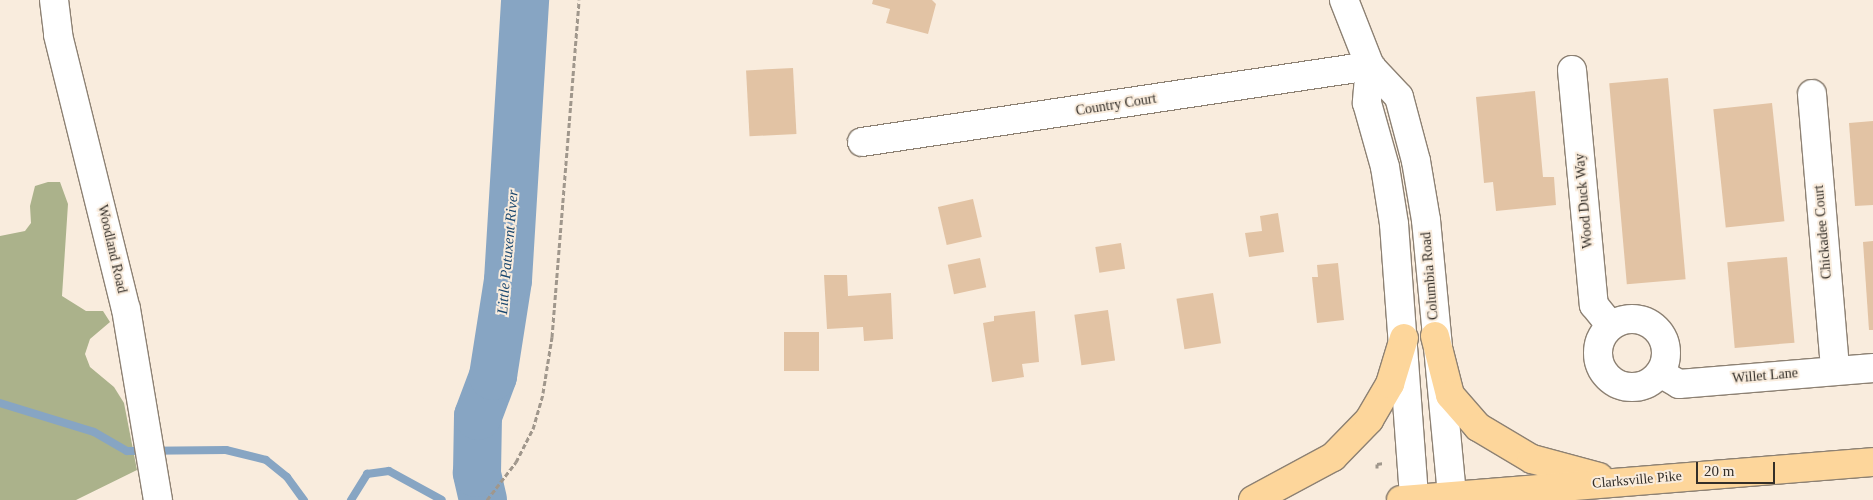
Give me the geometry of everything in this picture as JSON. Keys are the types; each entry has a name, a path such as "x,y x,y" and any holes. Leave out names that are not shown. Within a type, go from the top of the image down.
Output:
{"main road":[{"path":"1435,336 1450,395 1478,426 1532,459 1617,482"},
{"path":"1253,500 1333,457 1369,420 1390,384 1404,338"},
{"name":"Clarksville Pike","path":"1409,500 1453,498 1617,482 1873,462"}],"street":[{"name":"Woodland Road","path":"54,0 58,35 124,299 158,500"},
{"name":"Columbia Road","path":"1344,0 1370,66 1399,97 1416,161 1426,220 1435,336 1453,498"},
{"name":"Columbia Road","path":"1370,66 1366,103 1385,167 1394,224 1404,338 1409,500"},
{"name":"Country Court","path":"862,142 1370,66"},
{"name":"Wood Duck Way","path":"1572,70 1594,305 1611,326"},
{"name":"Chickadee Court","path":"1812,94 1835,370"},
{"path":"1637,319 1660,333 1665,360 1660,372 1643,386 1632,388 1616,384 1604,374 1598,364 1598,343 1611,326 1637,319"},
{"name":"Willet Lane","path":"1660,372 1679,384 1873,368"}],"path":[{"path":"487,500 516,462 534,429 552,337 579,0"},
{"path":"1378,468 1377,464 1384,463"}],"green space":[{"path":"48,182 60,182 68,204 62,296 86,311 103,311 110,322 90,339 85,354 90,367 114,387 124,403 137,470 76,500 0,500 0,236 25,231 31,223 30,206 35,186"}],"building":[{"path":"873,0 932,0 936,4 928,34 886,23 890,9 872,4"},
{"path":"793,68 796,134 750,136 746,70"},
{"path":"1668,78 1686,279 1627,284 1609,83"},
{"path":"1535,91 1543,177 1554,177 1556,205 1496,211 1493,182 1484,183 1476,97"},
{"path":"1772,103 1784,221 1726,228 1713,109"},
{"path":"1873,121 1873,205 1855,206 1849,123"},
{"path":"973,199 982,237 947,245 938,207"},
{"path":"1278,213 1284,252 1249,257 1245,233 1262,231 1260,216"},
{"path":"1873,241 1873,330 1869,330 1863,242"},
{"path":"1121,243 1125,269 1099,273 1095,247"},
{"path":"1787,257 1794,343 1735,348 1727,262"},
{"path":"980,258 986,287 954,294 948,265"},
{"path":"1338,263 1344,320 1317,323 1312,277 1318,277 1317,265"},
{"path":"824,275 847,275 848,296 891,293 893,339 864,341 863,327 827,329"},
{"path":"1213,293 1221,343 1184,349 1176,299"},
{"path":"1108,310 1115,361 1081,365 1074,315"},
{"path":"1035,311 1039,362 1022,364 1024,377 992,382 983,323 994,321 994,316"},
{"path":"784,332 819,332 819,371 784,371"}],"waterway":[{"name":"Little Patuxent River","path":"483,500 477,473 478,416 493,376 508,280 525,0"},
{"path":"0,403 94,432 127,451 226,450 266,460 287,477 304,500"},
{"path":"351,500 367,474 389,471 442,500"}]}
